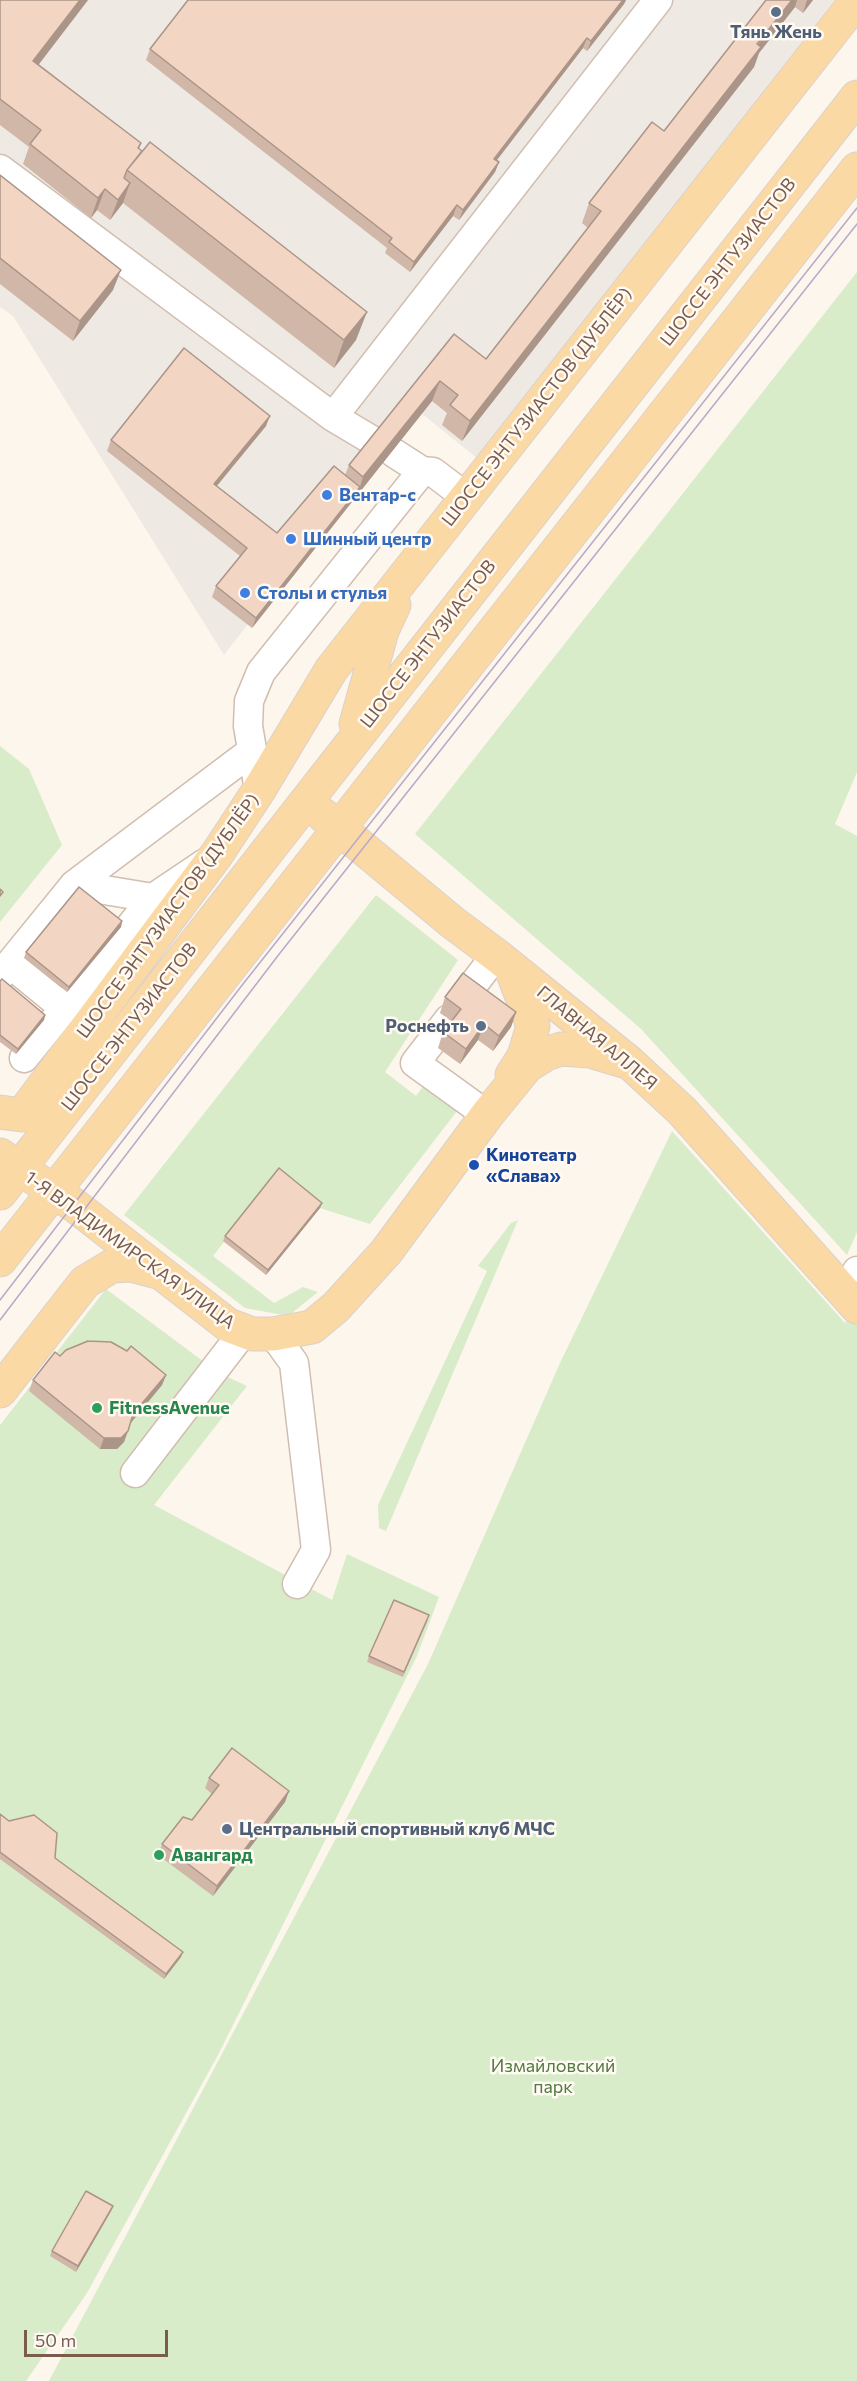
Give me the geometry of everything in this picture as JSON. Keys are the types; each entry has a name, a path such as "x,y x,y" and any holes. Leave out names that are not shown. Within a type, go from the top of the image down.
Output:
{"main road":[{"name":"ШОССЕ ЭНТУЗИАСТОВ (ДУБЛЁР)","path":"23,1120 217,854 259,790 331,670 856,0"},
{"name":"ШОССЕ ЭНТУЗИАСТОВ","path":"6,1172 23,1120 306,801 857,97"},
{"path":"0,1260 339,828 513,611 857,168"},
{"path":"350,743 382,631 409,570"},
{"path":"259,790 289,793 306,801"},
{"name":"ГЛАВНАЯ АЛЛЕЯ","path":"306,801 452,922 504,960 630,1063 682,1111 854,1291"},
{"path":"487,1115 524,1056 533,1026 504,960"},
{"path":"259,1333 312,1327 336,1307 386,1252 487,1115 527,1066 546,1054 561,1049 590,1051 630,1063"},
{"name":"1-Я ВЛАДИМИРСКАЯ УЛИЦА","path":"6,1172 54,1190 228,1325 259,1333"},
{"path":"0,1391 85,1282 112,1266 131,1265 158,1272"}],"lane":[{"path":"333,417 658,0"},
{"path":"0,169 333,417 422,471 433,472 466,497"},
{"path":"259,790 248,726 249,701 261,672 422,471"},
{"path":"64,1008 5,970 74,885 252,747"},
{"path":"24,1058 153,898 217,854"},
{"path":"74,885 153,898"},
{"path":"466,994 504,960"},
{"path":"449,1019 415,1063 487,1115"},
{"path":"135,1473 259,1333 294,1363 316,1550 297,1584"}],"shaded area":[{"path":"0,0 834,0 478,459 416,409 224,655 13,316 0,307"}],"green space":[{"path":"857,272 857,772 835,824 857,836 857,1232 847,1255 641,1029 415,834"},
{"path":"0,746 29,769 62,845 0,922"},
{"path":"376,895 458,960 385,1072 416,1096 427,1081 457,1111 370,1224 320,1208 277,1174 213,1256 274,1303 303,1287 318,1292 288,1316 245,1308 124,1215"},
{"name":"Измайловский парк","path":"672,1131 845,1323 857,1301 857,2381 49,2381 428,1664 560,1363"},
{"path":"518,1220 386,1531 379,1528 378,1505 487,1271 478,1266 511,1223"},
{"name":"Авангард","path":"106,1289 219,1373 247,1386 154,1505 332,1600 347,1554 439,1597 417,1656 218,2055 87,2293 26,2381 0,2381 0,1425"}],"building":[{"path":"0,0 80,0 33,61 141,143 138,148 142,151 127,170 124,178 130,183 118,200 105,189 98,198 30,144 41,130 0,99"},
{"path":"188,0 623,0 591,41 587,38 494,159 499,162 463,210 457,205 414,262 389,242 392,238 150,49"},
{"path":"766,0 792,0 757,44 761,47 470,421 450,405 458,395 440,381 363,477 349,465 454,334 486,359 601,211 589,203 652,122 664,131"},
{"path":"150,142 367,312 344,340 127,170"},
{"path":"0,175 121,270 80,321 0,258"},
{"path":"184,348 270,416 214,484 277,533 334,466 360,487 256,618 216,586 247,548 111,440"},
{"path":"79,887 122,921 69,987 26,952"},
{"path":"463,973 516,1012 499,1036 484,1024 466,1049 443,1032 461,1009 445,997"},
{"path":"2,979 45,1015 18,1049 0,1035 0,981"},
{"path":"279,1168 322,1203 268,1270 225,1236"},
{"name":"FitnessAvenue","path":"88,1341 111,1342 127,1351 131,1346 166,1375 133,1414 128,1431 121,1438 104,1438 33,1380 55,1352 60,1356 66,1350"},
{"path":"394,1600 429,1615 404,1672 369,1656"},
{"name":"Центральный спортивный клуб МЧС","path":"232,1748 289,1791 217,1886 162,1844 183,1817 192,1820 219,1785 209,1778"},
{"path":"0,1814 9,1821 34,1815 57,1833 55,1858 183,1952 166,1974 0,1852"},
{"path":"86,2191 113,2206 78,2266 52,2251"}],"tram line":[{"path":"0,1300 243,984 857,208"},
{"path":"0,1320 280,953 857,224"}],"place":[{"name":"Тянь Жень","path":"776,12"},
{"name":"Вентар-с","path":"327,495"},
{"name":"Шинный центр","path":"291,539"},
{"name":"Столы и стулья","path":"245,593"},
{"name":"Роснефть","path":"481,1026"},
{"name":"Кинотеатр «Слава»","path":"474,1165"},
{"name":"FitnessAvenue","path":"97,1408"},
{"name":"Центральный спортивный клуб МЧС","path":"227,1829"},
{"name":"Авангард","path":"159,1855"}]}
